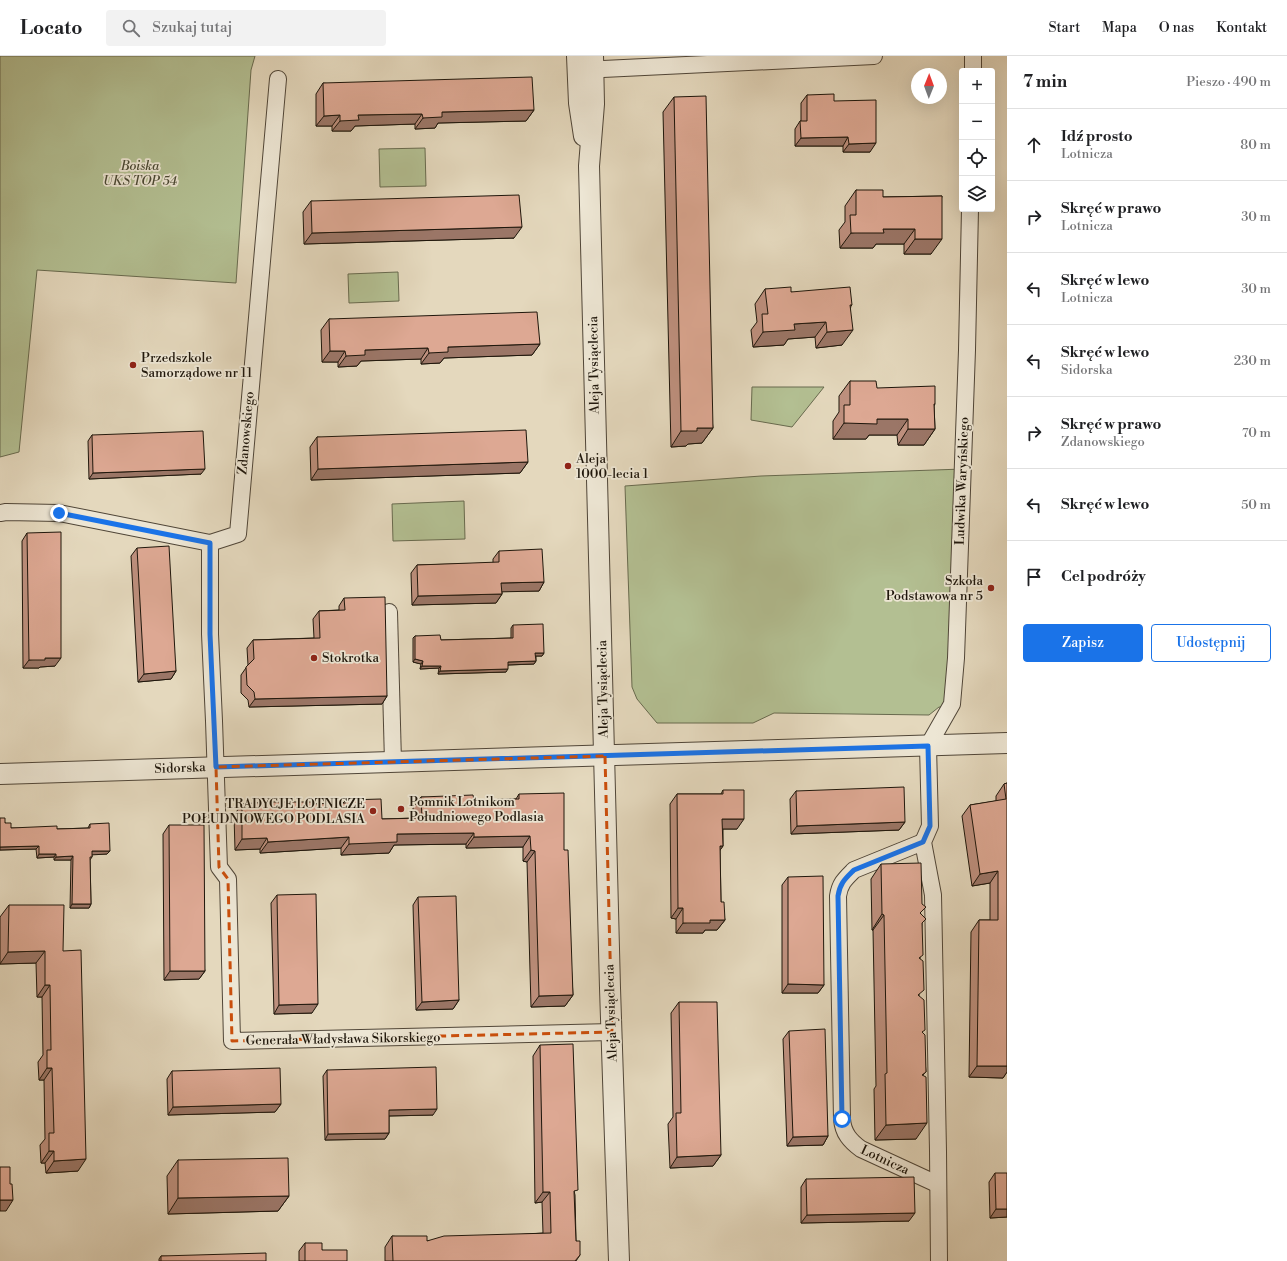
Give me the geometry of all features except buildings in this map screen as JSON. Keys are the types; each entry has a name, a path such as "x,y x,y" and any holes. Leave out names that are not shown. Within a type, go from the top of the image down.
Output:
{"street":[{"path":"585,63 874,56"},
{"path":"973,56 973,68"},
{"name":"Aleja Tysiąclecia","path":"585,63 594,104 589,166 619,1261"},
{"name":"Zdanowskiego","path":"210,543 238,534 278,79"},
{"name":"Ludwika Waryńskiego","path":"928,746 952,704 956,658 968,350 970,212"},
{"path":"0,513 59,513 210,543 210,634 216,767"},
{"path":"388,612 393,762"},
{"name":"Sidorska","path":"0,774 1007,743"},
{"path":"928,746 930,826 923,842 933,896 939,1261"},
{"name":"Generała Władysława Sikorskiego","path":"216,767 219,867 228,879 232,1041 612,1032"},
{"name":"Lotnicza","path":"923,842 854,870 845,878 840,886 838,896 842,1119 843,1128 846,1134 852,1142 861,1149 937,1184"}],"highlighted area":[{"path":"605,756 612,1032 232,1041 228,879 219,867 216,767"}],"green space":[{"name":"Boiska UKS TOP 54","path":"0,56 255,56 251,70 236,283 37,270 19,452 0,457"},
{"path":"425,148 426,186 380,187 379,149"},
{"path":"398,272 399,301 349,303 348,274"},
{"path":"752,387 824,387 792,427 751,420"},
{"path":"963,469 949,708 939,707 929,715 774,713 753,723 657,723 637,699 632,687 625,486 761,476"},
{"path":"464,501 465,539 393,541 392,504"}],"place":[{"name":"Przedszkole Samorządowe nr 11","path":"133,365"},
{"name":"Aleja 1000-lecia 1","path":"568,466"},
{"name":"Szkoła Podstawowa nr 5","path":"991,588"},
{"name":"Stokrotka","path":"314,658"},
{"name":"Pomnik Lotnikom Południowego Podlasia","path":"401,809"},
{"name":"TRADYCJE LOTNICZE POŁUDNIOWEGO PODLASIA","path":"373,811"}],"route":[{"path":"59,513 210,543 210,634 216,767 928,746 930,826 923,842 854,870 845,878 840,886 838,896 842,1119"}]}
